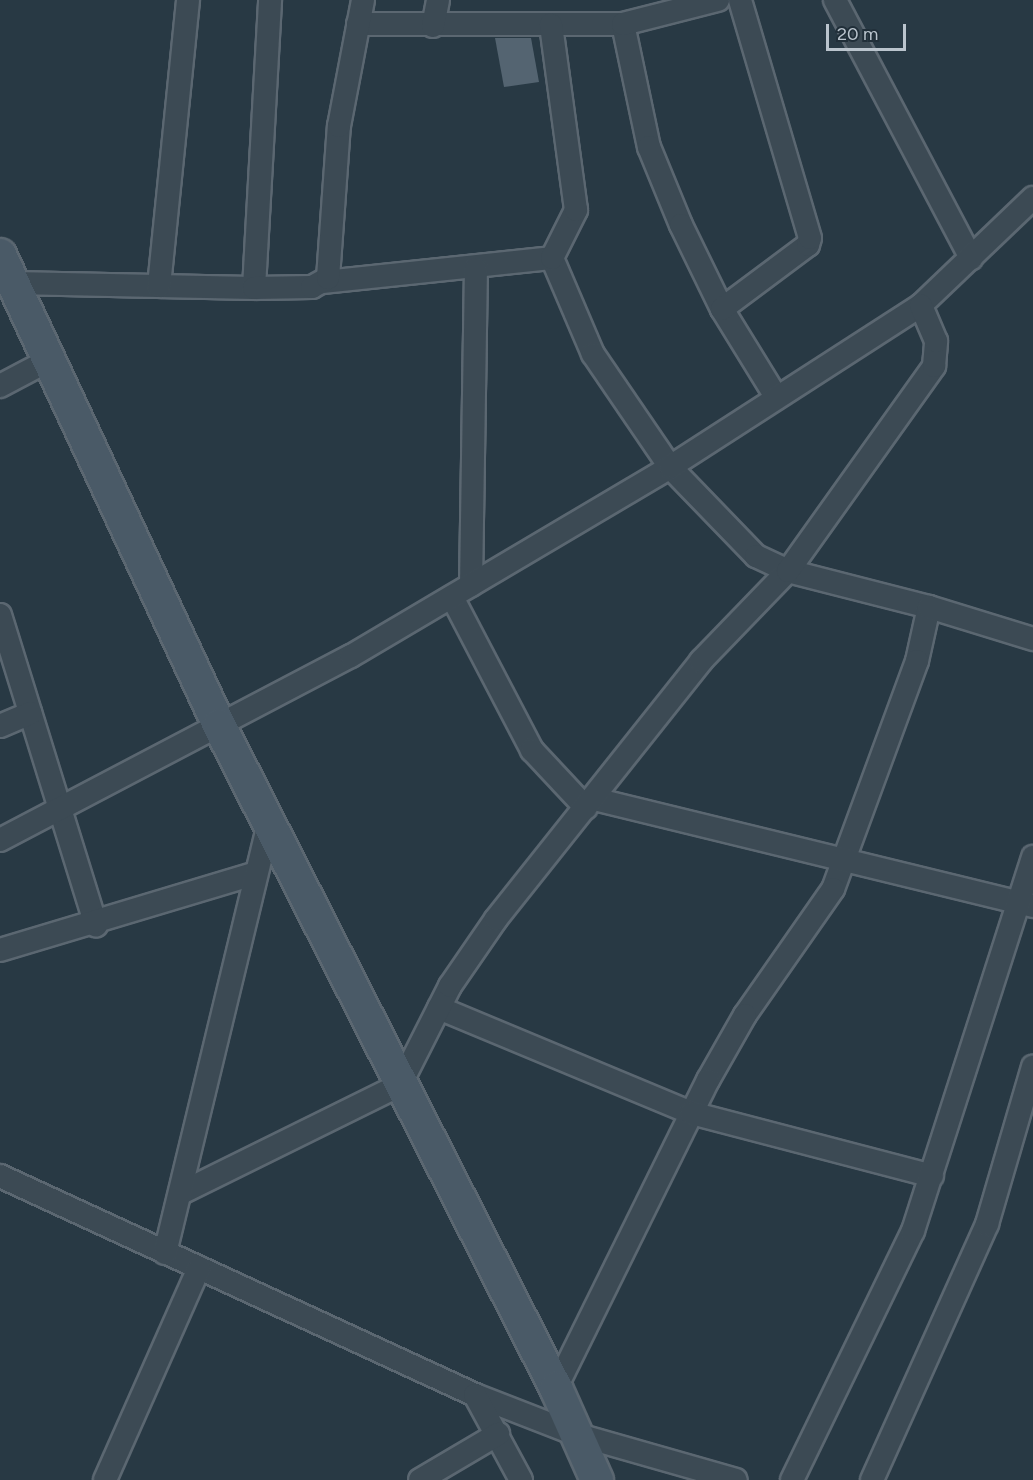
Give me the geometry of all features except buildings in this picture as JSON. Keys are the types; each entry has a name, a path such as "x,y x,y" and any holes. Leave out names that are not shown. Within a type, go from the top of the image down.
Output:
{"street":[{"path":"159,286 188,0"},
{"path":"254,288 270,0"},
{"path":"324,282 339,126 363,0"},
{"path":"433,26 438,0"},
{"path":"358,24 433,26 623,24 718,0"},
{"path":"722,309 808,245 810,238 741,0"},
{"path":"836,0 971,258"},
{"path":"623,24 649,147 722,309 775,396"},
{"path":"551,25 576,210 552,258 593,354 670,467 756,556 788,571 928,607 1033,639"},
{"path":"0,840 219,725 462,591 670,467 775,396 921,305 1033,198"},
{"path":"0,255 51,359 219,725 270,819 399,1085 556,1388 597,1480"},
{"path":"13,283 254,288 476,269 552,258"},
{"path":"476,269 462,591 532,750 590,803 844,864 1025,904"},
{"path":"181,1193 399,1085 439,1008 496,919 701,661 788,571 934,366 936,341 921,305"},
{"path":"0,386 51,359"},
{"path":"556,1388 691,1113 745,1015 833,889 917,661 928,607"},
{"path":"0,615 96,925"},
{"path":"0,726 30,713"},
{"path":"165,1253 181,1193 254,874 270,819"},
{"path":"792,1480 885,1292 932,1176 1025,904 1033,857"},
{"path":"0,950 96,925 254,874"},
{"path":"439,1008 691,1113 932,1176"},
{"path":"872,1480 987,1224 1033,1066"},
{"path":"0,1176 475,1395 575,1434 735,1480"},
{"path":"105,1480 199,1268"},
{"path":"475,1395 521,1480"},
{"path":"420,1480 498,1434"}]}
